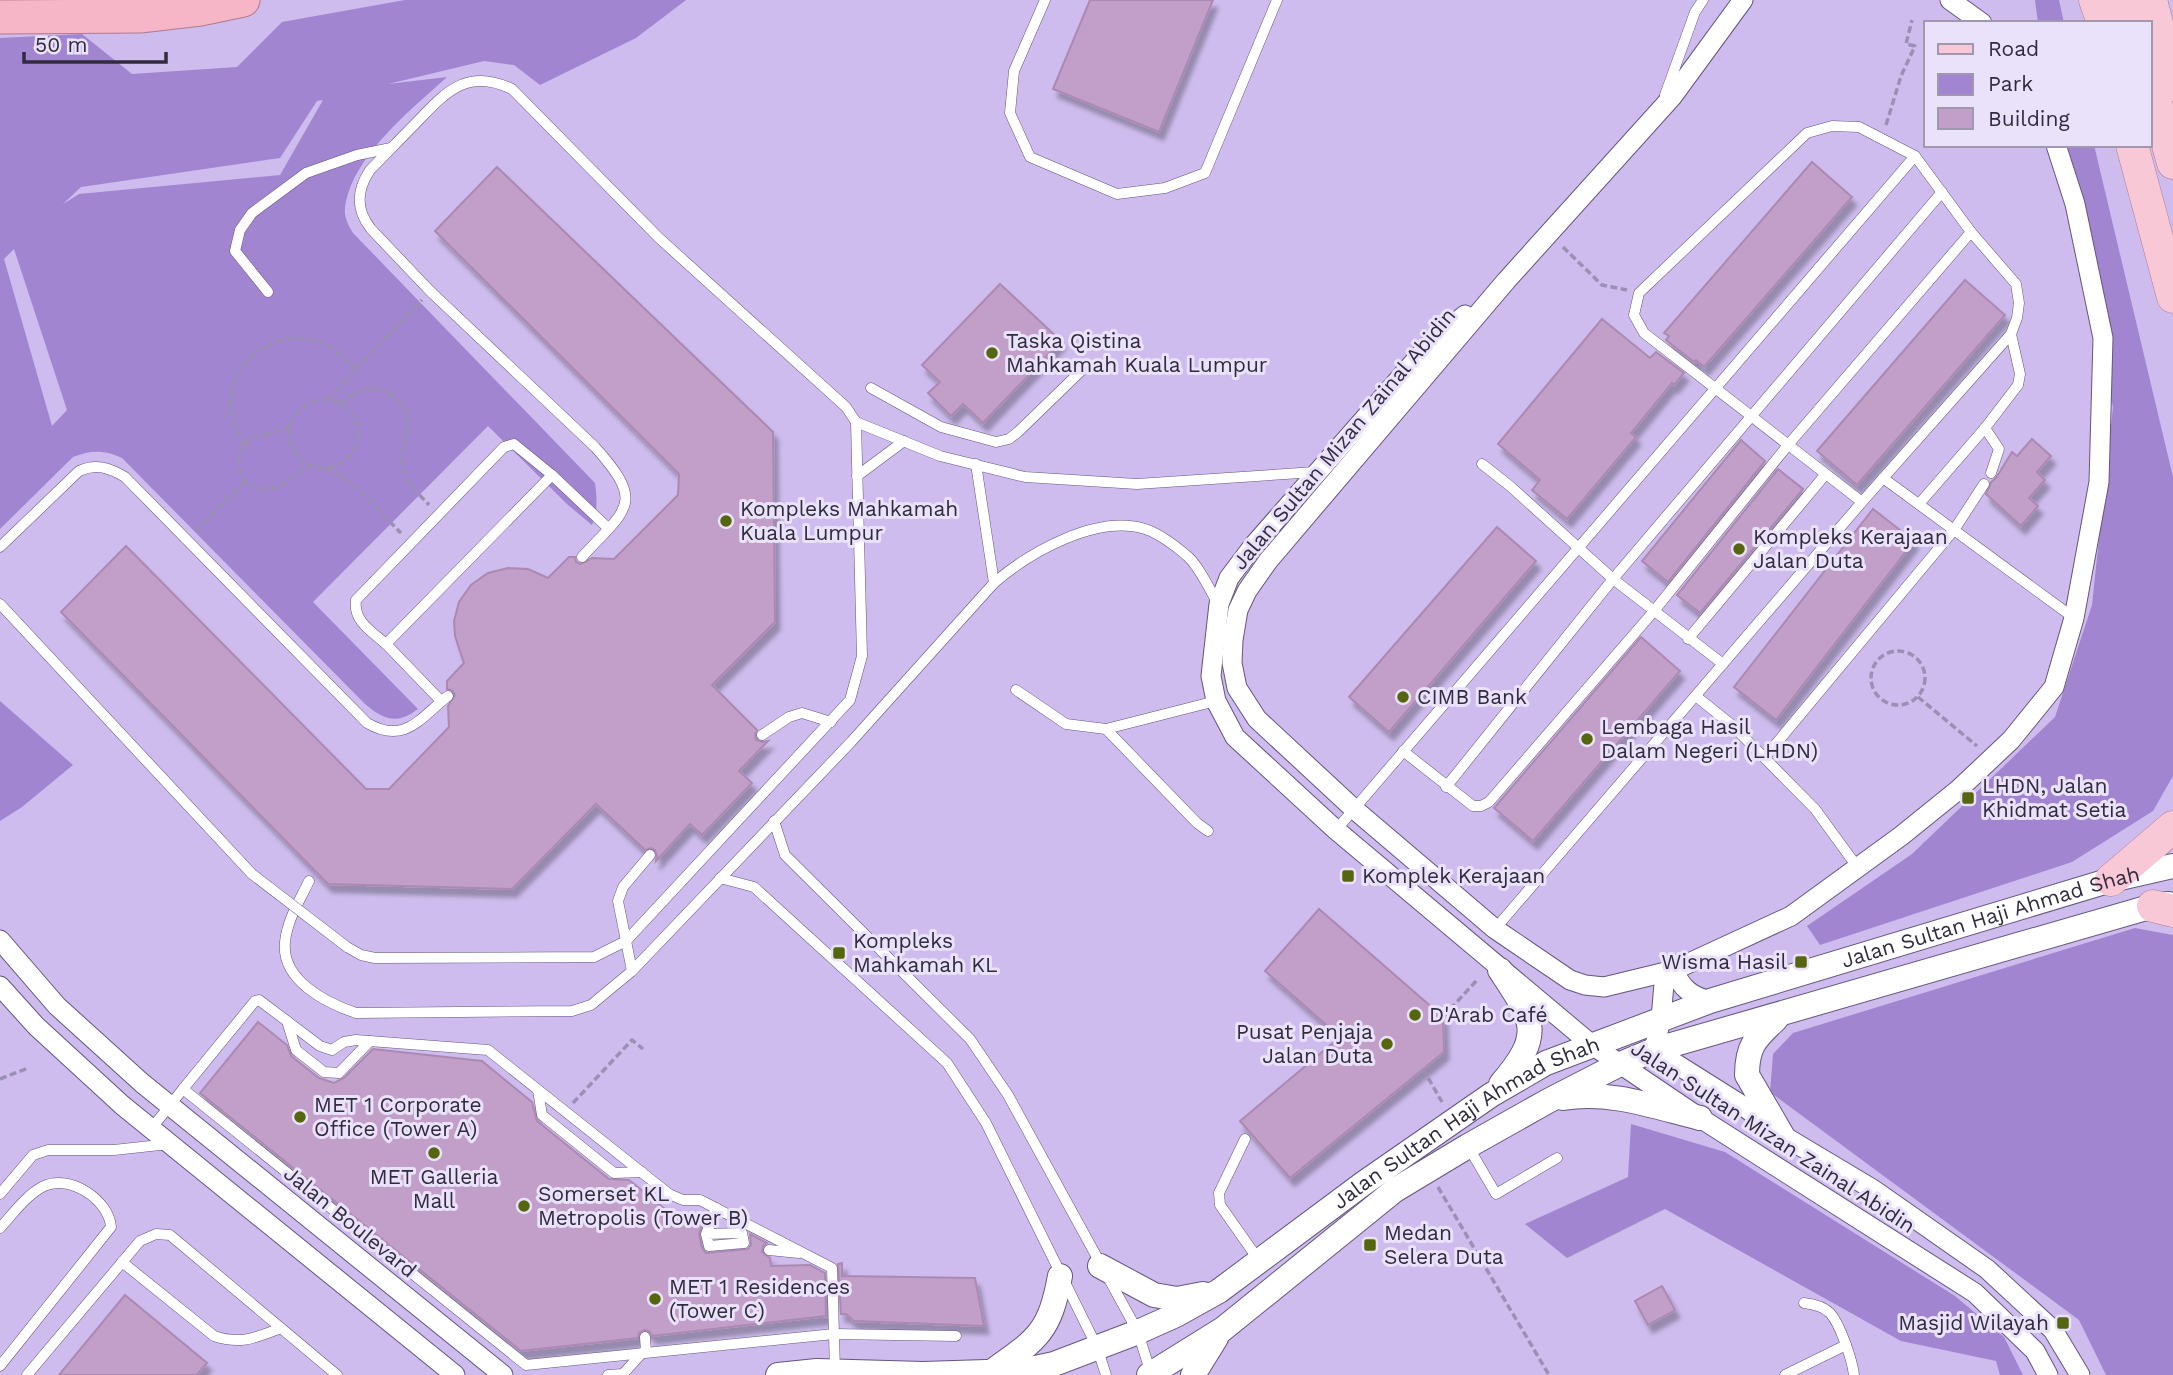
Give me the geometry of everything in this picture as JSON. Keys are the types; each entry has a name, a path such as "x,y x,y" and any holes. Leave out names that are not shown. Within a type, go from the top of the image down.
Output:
{"highway":[{"path":"0,17 140,16 200,9 243,0"}],"main road":[{"path":"2094,0 2100,21"},
{"path":"2127,0 2133,21"},
{"path":"2151,0 2173,85"},
{"path":"2162,0 2173,26"},
{"path":"2152,89 2173,163"},
{"path":"2133,147 2173,297"},
{"path":"2146,147 2173,226"},
{"path":"2111,880 2173,827"}],"street":[{"path":"1950,0 1979,21"},
{"path":"1977,0 1987,21"},
{"name":"Jalan Sultan Mizan Zainal Abidin","path":"1744,3 1659,112 1506,281 1268,561 1247,591 1238,610 1232,663 1237,688 1256,719 1354,809 1495,929 1570,980 1604,988 1670,971 1791,916 1958,790 2011,740 2053,687 2074,618 2099,482 2103,338 2075,204 2057,147"},
{"name":"Jalan Sultan Mizan Zainal Abidin","path":"1506,281 1429,345 1229,578 1219,604 1211,676 1216,701 1235,737 1489,974 1618,1065 1975,1293 2035,1351 2048,1375"},
{"name":"Jalan Sultan Haji Ahmad Shah","path":"778,1375 1021,1371 1054,1364 1138,1332 1219,1291 1258,1259 1491,1095 1546,1063 1710,1001 2111,880 2173,866"},
{"name":"Jalan Sultan Haji Ahmad Shah","path":"1150,1375 1223,1329 1395,1191 1468,1146 1618,1065 1654,1050 2166,907"},
{"name":"Jalan Boulevard","path":"0,940 57,1006 170,1105 503,1375"},
{"name":"Jalan Sultan Mizan Zainal Abidin","path":"1670,971 1654,1050 1743,1106 1782,1135 1874,1190 1987,1269 2053,1331 2080,1375"},
{"path":"1670,971 1686,991 1696,998 1710,1001"},
{"path":"1489,974 1528,1013 1531,1026 1521,1059 1491,1095"},
{"path":"0,986 36,1026 151,1129 455,1375"},
{"path":"1779,1016 1754,1040 1747,1063 1747,1075 1782,1135"},
{"path":"1548,1101 1593,1094 1639,1102 1700,1118"},
{"path":"1100,1266 1154,1295 1177,1300 1219,1291"},
{"path":"994,1370 1028,1346 1045,1326 1055,1306 1060,1276"},
{"path":"1192,1375 1223,1329"}],"lane":[{"path":"1045,0 1014,71 1010,113 1030,157 1117,194 1165,188 1205,173 1277,0"},
{"path":"1659,112 1695,12 1703,0"},
{"path":"0,604 252,874 347,947 361,955 375,958 594,957 626,941 831,722 850,700 862,656 856,422 846,407 659,238 512,89 500,83 480,80 458,85 446,92 391,148 363,181 359,205 362,218 371,229 430,291 595,447 619,474 627,498 624,511 582,557"},
{"path":"1495,929 1862,502 2011,334 2019,303 2015,284 1915,156 1859,127 1832,126 1807,133 1639,293 1634,315 1644,333 1862,502"},
{"path":"268,292 235,251 240,230 253,214 306,173 357,155 391,148"},
{"path":"1336,830 1915,156"},
{"path":"1446,787 1613,579 1942,192"},
{"path":"1403,751 1473,806 1489,802 1654,611 1788,446 1972,232"},
{"path":"1919,504 1985,428 2018,385 2020,373 2011,334"},
{"path":"871,387 941,427 996,442 1009,439 1018,432 1082,370"},
{"path":"856,422 940,456 1025,477 1137,484 1320,472"},
{"path":"1985,428 1999,449 1992,472"},
{"path":"857,476 904,441"},
{"path":"0,547 73,476 89,466 110,470 125,477 367,723 385,730 407,729 417,724 445,699 360,622 355,610 356,600 504,447 514,444 552,475 608,528"},
{"path":"976,464 994,583"},
{"path":"1482,464 1613,579 1723,664"},
{"path":"386,644 552,475"},
{"path":"1688,639 1825,475"},
{"path":"1883,478 2074,618"},
{"path":"1765,757 1954,530 1984,484"},
{"path":"309,881 289,923 285,956 289,967 298,978 323,998 356,1013 572,1011 590,1005 632,971 851,742 994,583 1013,567 1051,546 1085,532 1115,524 1147,529 1188,556 1219,604"},
{"path":"1016,690 1066,724 1106,729 1216,701"},
{"path":"1697,697 1733,726 1815,809 1858,868"},
{"path":"762,735 789,716 802,713 831,722"},
{"path":"1106,729 1197,823 1208,831"},
{"path":"774,821 785,855 970,1039 1008,1095 1138,1332 1150,1375"},
{"path":"632,971 618,901 623,887 650,855"},
{"path":"720,878 754,887 947,1063 986,1123 1097,1347 1106,1375"},
{"path":"151,1129 255,1001 264,1002 320,1046 332,1050 344,1042 356,1040 488,1051 669,1194 683,1200 700,1200 832,1268 835,1372"},
{"path":"288,1021 296,1050 324,1072 340,1073 373,1041"},
{"path":"373,1041 396,1049"},
{"path":"183,1089 526,1365 834,1334 956,1336"},
{"path":"538,1090 542,1115 614,1173 642,1172"},
{"path":"1245,1139 1219,1193 1220,1205 1258,1259"},
{"path":"0,1194 33,1155 48,1150 114,1150 169,1144"},
{"path":"1468,1146 1496,1194 1557,1158"},
{"path":"0,1228 27,1199 46,1185 62,1183 82,1190 100,1201 110,1218 111,1227 1,1368"},
{"path":"706,1234 716,1208"},
{"path":"27,1375 140,1241 156,1234 170,1235 337,1375"},
{"path":"769,1250 806,1254"},
{"path":"122,1262 214,1336 230,1342 250,1340 281,1328"},
{"path":"1804,1303 1815,1304 1829,1312 1846,1345 1854,1375"},
{"path":"608,1375 623,1374 644,1353 645,1337"},
{"path":"1785,1375 1846,1345"}],"path":[{"path":"1882,138 1901,76 1914,46 1906,44 1912,20"},
{"path":"1549,233 1602,285 1639,293"},
{"path":"327,400 430,291"},
{"path":"244,446 232,416 233,386 245,363 263,348 288,338 316,341 335,351 355,370"},
{"path":"341,404 355,392 368,389 381,390 392,395 403,405 409,425 402,462 403,472 437,514"},
{"path":"319,468 338,464 347,458 357,442 356,422 352,414 341,404 327,400 310,402 300,409 290,426 289,438 294,452 312,466 343,477 410,542"},
{"path":"290,426 279,433 259,436 244,446 239,468 245,481 261,489 274,489 296,473 312,466"},
{"path":"187,540 245,481"},
{"path":"1893,651 1909,653 1916,658 1922,665 1924,681 1917,696 1901,705 1891,704 1876,694 1871,677 1877,660 1893,651"},
{"path":"1917,696 1970,739"},
{"path":"1443,1017 1489,974"},
{"path":"565,1112 632,1040 643,1049"},
{"path":"0,1079 28,1068"},
{"path":"1423,1069 1445,1107"},
{"path":"1438,1187 1549,1375"}],"green space":[{"path":"405,0 686,0 636,38 540,85 514,65 484,61 388,84 447,77 385,135 359,170 345,208 353,233 595,483 597,499 592,525 488,426 313,602 418,709 397,719 378,714 365,704 122,458 98,452 73,457 0,529 0,38 82,34 132,74 237,67 282,22","holes":["323,100 280,175 79,194 63,204 81,187 280,158 317,101","14,249 67,410 52,426 4,259"]},
{"path":"2035,0 2059,0 2064,21 2038,21"},
{"path":"2058,147 2094,147 2173,477 2173,776 2153,811 2072,862 1820,945 1807,926 1912,854 2055,717 2092,605 2113,407"},
{"path":"0,701 73,765 22,807 0,821"},
{"path":"2135,928 2173,935 2173,1375 2106,1375 2079,1320 1770,1092 1773,1054 1793,1033"},
{"path":"1631,1124 1725,1152 1955,1296 2004,1337 2023,1375 2000,1375 1996,1361 1901,1341 1665,1209 1567,1258 1525,1224 1628,1177"}],"building":[{"path":"1090,0 1213,0 1159,132 1053,89"},
{"path":"1812,162 1852,197 1704,367 1696,360 1694,362 1666,340 1669,336 1664,333"},
{"name":"Kompleks Mahkamah Kuala Lumpur","path":"497,167 773,432 775,622 712,685 757,730 756,740 768,741 739,771 752,783 702,835 690,824 656,861 655,850 645,850 596,804 512,889 328,884 61,612 126,546 366,789 389,789 449,727 448,706 455,695 447,689 447,681 464,663 455,636 454,621 459,602 471,585 488,573 508,568 528,569 548,578 569,557 575,557 576,562 581,564 592,558 614,559 678,495 679,474 435,231"},
{"path":"1965,280 2005,315 1857,485 1817,451"},
{"name":"Taska Qistina Mahkamah Kuala Lumpur","path":"1000,284 1061,341 983,423 963,404 951,416 928,393 940,382 922,365"},
{"path":"1602,319 1650,358 1656,352 1684,373 1674,385 1672,383 1631,433 1636,437 1567,519 1532,490 1540,480 1498,444"},
{"path":"2032,439 2051,456 2037,472 2045,480 2029,498 2038,506 2021,526 1986,494 2012,452 2017,456"},
{"path":"1741,440 1765,461 1668,582 1642,561"},
{"path":"1778,469 1803,489 1700,613 1677,595"},
{"path":"1873,509 1914,541 1776,720 1734,687"},
{"path":"1497,527 1536,561 1389,732 1349,697"},
{"name":"Lembaga Hasil Dalam Negeri (LHDN)","path":"1641,637 1680,671 1533,841 1494,808"},
{"name":"Pusat Penjaja Jalan Duta","path":"1319,909 1443,1017 1444,1052 1290,1178 1240,1121 1340,1037 1265,971"},
{"name":"MET Galleria Mall","path":"258,1022 287,1045 291,1056 319,1078 334,1083 344,1078 373,1049 482,1061 532,1102 537,1121 609,1179 629,1180 681,1222 707,1212 699,1234 706,1253 748,1249 751,1245 750,1234 767,1243 762,1252 770,1258 771,1266 810,1265 825,1273 826,1316 652,1336 649,1331 644,1330 639,1333 638,1338 521,1351 200,1093"},
{"path":"842,1263 842,1276 975,1278 984,1326 854,1321 846,1314 841,1314 838,1264"},
{"path":"1662,1286 1675,1310 1648,1325 1635,1301"},
{"path":"125,1295 207,1363 197,1375 59,1375"}],"place":[{"name":"Taska Qistina Mahkamah Kuala Lumpur","path":"992,353"},
{"name":"Kompleks Mahkamah Kuala Lumpur","path":"726,521"},
{"name":"Kompleks Kerajaan Jalan Duta","path":"1739,549"},
{"name":"CIMB Bank","path":"1403,697"},
{"name":"Lembaga Hasil Dalam Negeri (LHDN)","path":"1587,739"},
{"name":"LHDN, Jalan Khidmat Setia","path":"1968,798"},
{"name":"Komplek Kerajaan","path":"1348,876"},
{"name":"Kompleks Mahkamah KL","path":"839,953"},
{"name":"Wisma Hasil","path":"1801,962"},
{"name":"D'Arab Café","path":"1415,1015"},
{"name":"Pusat Penjaja Jalan Duta","path":"1387,1044"},
{"name":"MET 1 Corporate Office (Tower A)","path":"300,1117"},
{"name":"MET Galleria Mall","path":"434,1153"},
{"name":"Somerset KL Metropolis (Tower B)","path":"524,1206"},
{"name":"Medan Selera Duta","path":"1370,1245"},
{"name":"MET 1 Residences (Tower C)","path":"655,1299"},
{"name":"Masjid Wilayah","path":"2063,1323"}]}
